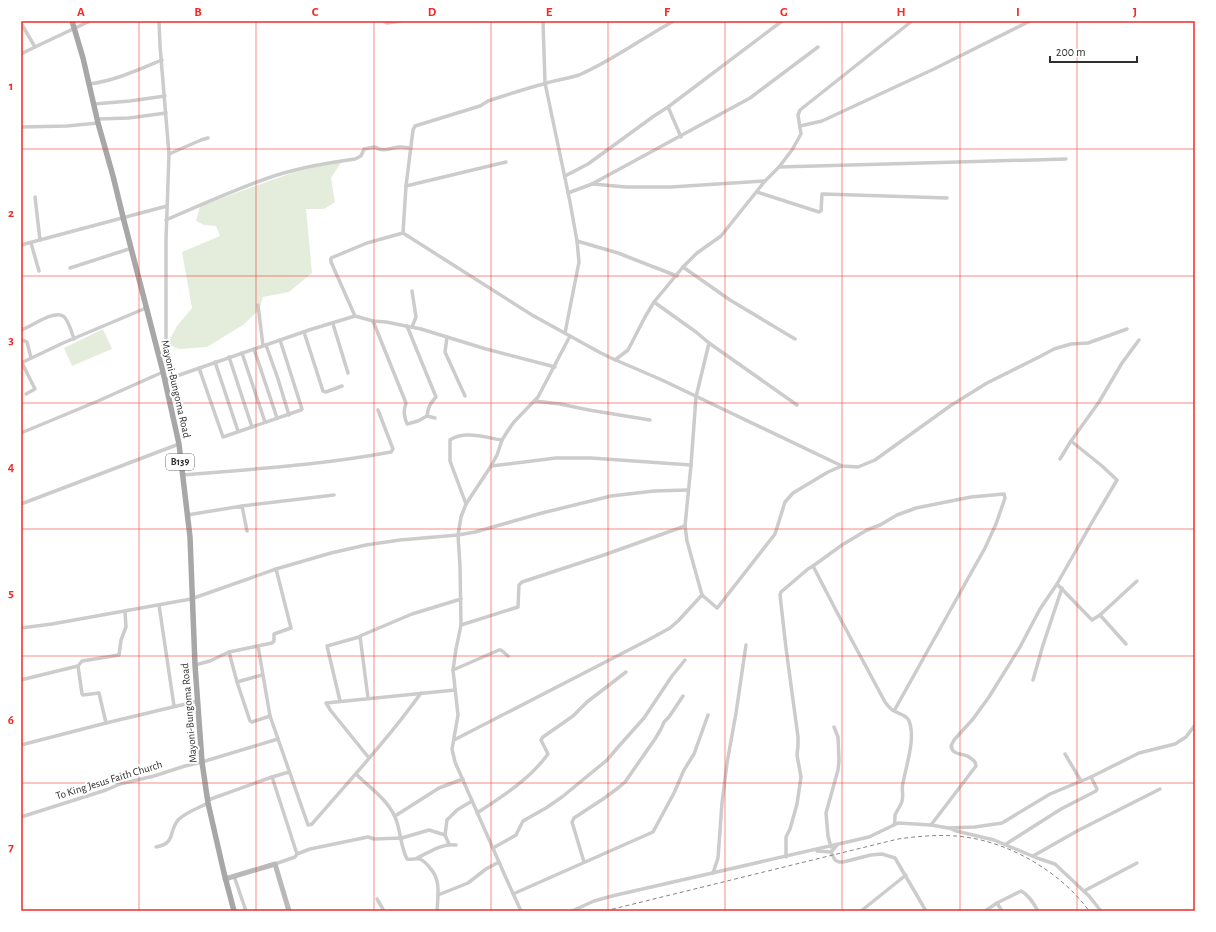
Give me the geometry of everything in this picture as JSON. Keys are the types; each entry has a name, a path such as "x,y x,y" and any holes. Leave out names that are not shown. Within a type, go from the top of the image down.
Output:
{"main road":[{"name":"Mayoni-Bungoma Road","path":"72,21 114,176 123,217 165,380 178,444 190,537 191,599 202,762 208,802 225,879 234,911"}],"street":[{"path":"21,54 90,21"},
{"path":"159,21 169,154 166,220 166,347 172,377"},
{"path":"383,21 387,23 401,21"},
{"path":"543,21 545,83 565,176 577,241 579,262 565,334"},
{"path":"403,233 406,186 413,130 415,126 480,106 488,101 545,83 571,77 598,65 674,21"},
{"path":"565,176 588,164 668,107 782,21"},
{"path":"615,360 628,350 654,302 683,267 697,253 721,236 792,150 801,134 798,115 800,110 912,21"},
{"path":"800,126 822,121 934,69 1030,21"},
{"path":"21,23 34,47"},
{"path":"568,193 592,184 681,137 750,98 818,47"},
{"path":"89,84 131,73 162,60"},
{"path":"94,104 165,96"},
{"path":"668,107 681,137"},
{"path":"21,127 66,126 166,113"},
{"path":"169,154 208,138"},
{"path":"166,220 269,178 312,166 355,159 361,156 364,149 367,148 375,147 379,150 387,150 401,147 411,148"},
{"path":"779,167 872,166 975,161 1066,159"},
{"path":"406,186 506,162"},
{"path":"592,184 626,187 671,187 765,181"},
{"path":"757,192 819,212 821,212 822,194 947,198"},
{"path":"35,197 40,240"},
{"path":"21,245 167,206"},
{"path":"355,316 331,262 331,258 367,243 403,233 549,325 615,360 662,380 842,466 858,467 875,460 950,406 987,383 1054,350 1071,344 1088,343 1127,329"},
{"path":"577,241 618,253 677,276"},
{"path":"31,243 39,271"},
{"path":"70,268 132,248"},
{"path":"683,267 730,300 795,339"},
{"path":"412,291 416,317 412,327"},
{"path":"654,302 797,405"},
{"path":"258,305 265,345 289,414"},
{"path":"26,394 35,389 22,363 74,338 146,308"},
{"path":"21,330 58,314 65,318 74,338"},
{"path":"165,380 229,357 355,316 374,321 421,329 486,349 555,367"},
{"path":"374,321 406,403 404,408 404,416 408,424 428,416 435,418"},
{"path":"333,324 348,373"},
{"path":"407,326 436,397 430,404 428,416"},
{"path":"304,332 323,391 326,392 342,386"},
{"path":"446,336 445,352 465,396"},
{"path":"522,911 477,813 455,762 452,749 458,709 453,670 461,625 458,535 461,516 466,504 491,466 497,455 502,440 514,422 535,401 542,391 570,336"},
{"path":"21,340 26,342 31,358"},
{"path":"199,368 222,436 224,437 302,409 280,340"},
{"path":"1060,459 1099,402 1122,363 1139,340"},
{"path":"709,343 696,397 692,465 685,526 687,541 702,595 718,608 775,534 783,506 789,496 828,472 842,466"},
{"path":"254,349 277,418"},
{"path":"242,353 265,422"},
{"path":"229,357 252,427"},
{"path":"215,362 238,432"},
{"path":"21,432 98,401 163,372"},
{"path":"535,401 650,420"},
{"path":"182,475 266,468 391,452 393,449 378,410"},
{"path":"466,504 450,460 450,440 455,437 463,436 502,440"},
{"path":"931,825 976,766 975,762 967,756 953,751 952,746 954,740 973,719 989,697 1020,647 1040,609 1057,584 1117,480 1071,441"},
{"path":"21,504 178,444"},
{"path":"491,466 556,458 591,458 692,465"},
{"path":"21,628 125,612 191,599 276,569 331,553 366,545 475,532 549,511 611,496 654,491 688,490"},
{"path":"187,515 242,506 334,495"},
{"path":"786,857 786,837 790,829 797,804 801,777 796,755 798,737 786,648 780,596 781,592 808,569 842,545 867,530 880,525 897,514 916,508 971,497 1004,495 1005,498 996,524 985,548 894,711"},
{"path":"242,506 247,531"},
{"path":"461,625 518,608 519,585 522,582 685,526"},
{"path":"813,566 885,702 894,711 908,719 911,728 907,767 902,782 903,799 894,824"},
{"path":"195,665 210,661 229,652 273,642 274,634 291,628 276,569"},
{"path":"1057,584 1091,620 1094,620 1137,581"},
{"path":"1033,680 1043,644 1062,588"},
{"path":"454,740 650,640 670,628 702,595"},
{"path":"340,701 327,646 359,637 412,614 461,599"},
{"path":"159,605 174,706"},
{"path":"21,680 78,666 82,661 119,655 121,640 126,627 125,612"},
{"path":"1100,615 1126,644"},
{"path":"359,637 368,698"},
{"path":"712,873 718,858 722,803 727,763 746,645"},
{"path":"258,646 270,716 307,825 309,826 356,774 421,693"},
{"path":"453,670 499,650 508,656"},
{"path":"229,652 250,721 252,722 270,716"},
{"path":"493,848 516,835 523,821 562,797 607,760 644,718 672,676 686,660"},
{"path":"78,666 82,694 99,693 106,722"},
{"path":"477,813 510,791 528,777 536,768 548,754 541,740 543,737 574,716 587,702 626,672"},
{"path":"237,682 262,675"},
{"path":"369,758 326,703 455,690"},
{"path":"584,862 572,822 574,818 603,799 625,782 655,739 664,722 684,696"},
{"path":"21,745 106,722 198,701"},
{"path":"513,894 653,832 674,793 684,770 694,754 708,715"},
{"path":"948,828 1002,823 1050,794 1091,777 1139,753 1175,744 1186,736 1195,725"},
{"path":"831,847 828,836 826,813 838,770 839,761 838,737 834,726"},
{"name":"To King Jesus Faith Church","path":"21,817 100,792 116,785 154,776 278,739"},
{"path":"1065,754 1080,781"},
{"path":"156,847 163,846 169,841 174,827 179,819 190,812 208,802 272,777 289,772"},
{"path":"356,774 380,797 395,816 407,859 410,860 416,858 441,846 449,844 456,845"},
{"path":"272,777 297,854"},
{"path":"1006,844 1061,810 1096,791 1097,789 1091,777"},
{"path":"395,816 438,788 463,779"},
{"path":"1033,856 1160,788"},
{"path":"449,844 446,835 447,820 457,810 472,800"},
{"path":"572,911 594,901 869,837 898,823 931,825 948,828 1006,844 1048,861 1058,866 1094,901 1101,911"},
{"path":"225,879 275,864 310,850 368,837 374,839 402,838 429,830 446,835"},
{"path":"831,852 837,845"},
{"path":"814,851 831,852"},
{"path":"831,852 835,860 843,862 871,855 882,854 895,858 926,911"},
{"path":"416,858 426,863 436,874 438,895 437,911"},
{"path":"438,895 468,883 486,869 499,862"},
{"path":"1084,891 1137,862"},
{"path":"275,864 289,911"},
{"path":"861,911 906,875"},
{"path":"234,876 246,911"},
{"path":"985,911 1020,891 1029,897 1038,911"},
{"path":"377,900 384,911"},
{"path":"997,903 1002,911"}],"green space":[{"path":"342,161 331,178 335,202 324,209 306,209 312,273 289,292 263,297 259,310 243,325 207,347 179,349 167,344 177,326 192,308 182,252 220,236 216,226 204,225 196,221 200,206 294,172"},
{"path":"103,329 112,349 72,366 64,348"}],"railway":[{"path":"605,911 898,839 923,836 957,836 982,840 1017,853 1050,872 1065,884 1089,911"}]}
